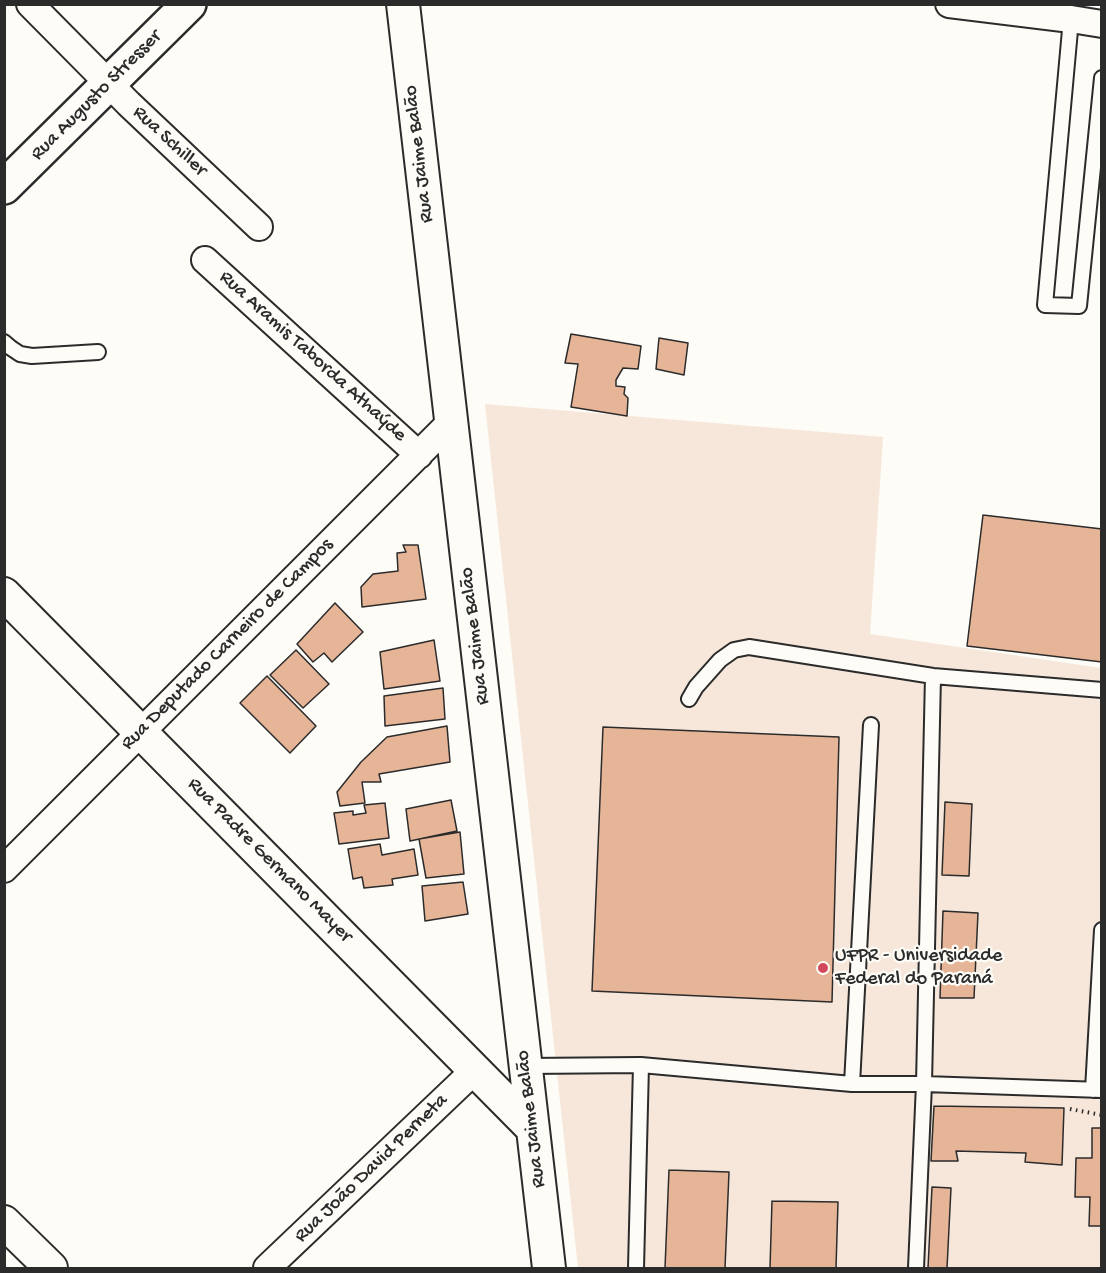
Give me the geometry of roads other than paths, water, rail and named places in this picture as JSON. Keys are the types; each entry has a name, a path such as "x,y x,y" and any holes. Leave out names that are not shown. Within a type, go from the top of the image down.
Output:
{"main road":[{"name":"Rua Augusto Stresser","path":"4,188 189,4"}],"street":[{"name":"Rua Schiller","path":"30,4 109,84 260,226"},
{"name":"Rua Jaime Balão","path":"403,4 549,1269"},
{"path":"950,4 994,7 1101,24"},
{"name":"Rua Aramis Taborda Athaýde","path":"205,260 419,455"},
{"name":"Rua Deputado Carneiro de Campos","path":"4,869 452,422"},
{"name":"Rua Padre Germano Mayer","path":"4,594 533,1129"},
{"name":"Rua João David Perneta","path":"267,1269 475,1070"},
{"path":"4,1222 51,1269"}],"lane":[{"path":"1071,19 1045,305 1079,306 1101,78"},
{"path":"4,342 20,354 32,356 98,352"},
{"path":"689,699 696,687 720,660 734,650 749,647 933,676 1101,690"},
{"path":"916,1269 924,1084 933,676"},
{"path":"852,1084 871,724"},
{"path":"526,1066 641,1065 852,1084 1097,1090 1101,930"},
{"path":"636,1269 641,1065"}],"place":[{"name":"UFPR - Universidade Federal do Paraná","path":"823,968"}]}
